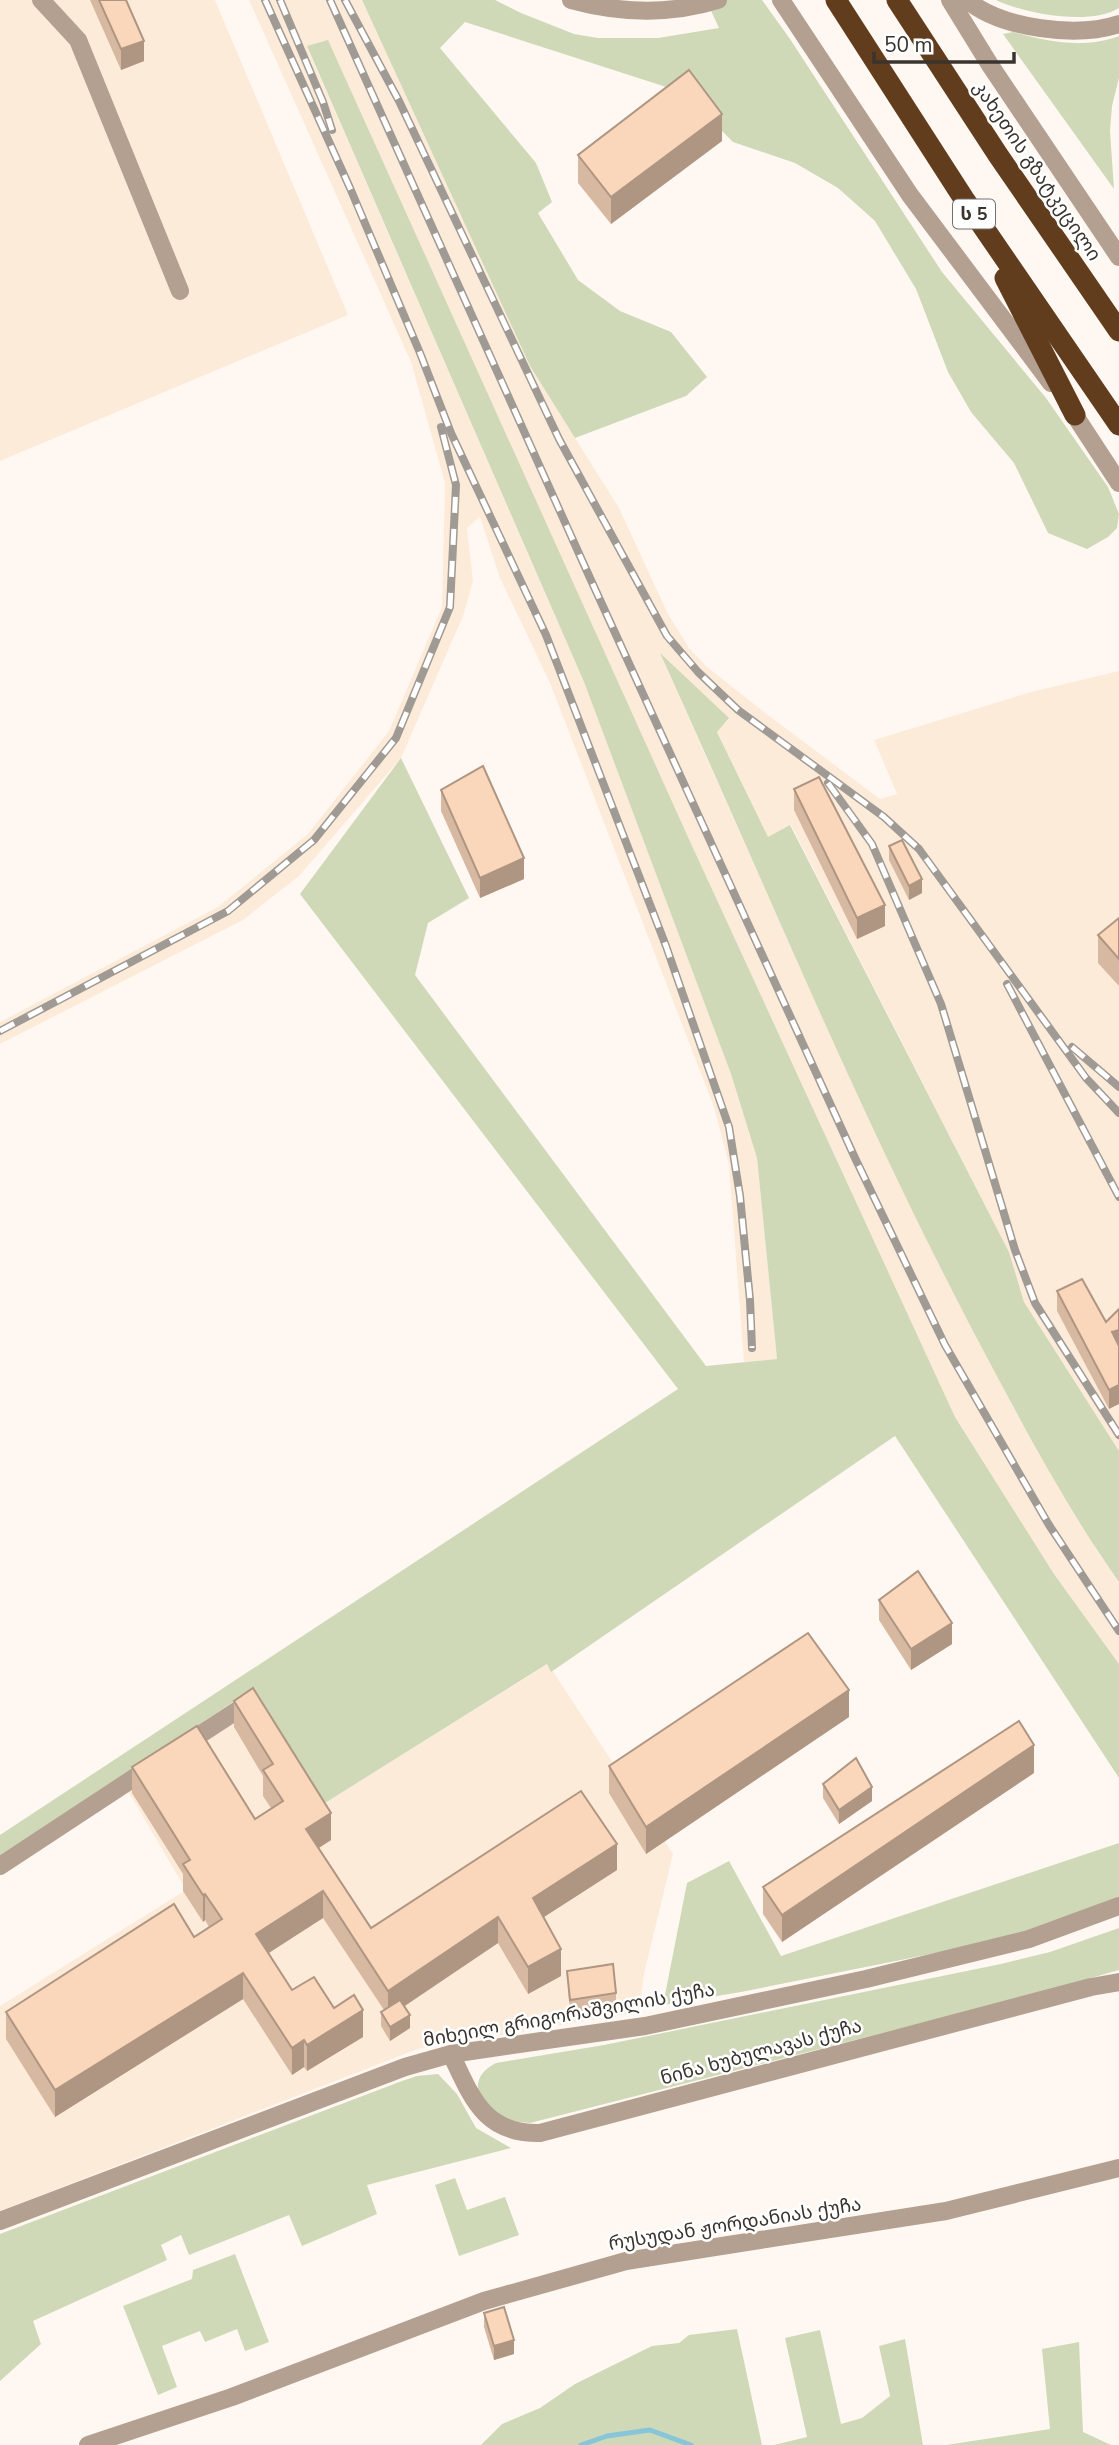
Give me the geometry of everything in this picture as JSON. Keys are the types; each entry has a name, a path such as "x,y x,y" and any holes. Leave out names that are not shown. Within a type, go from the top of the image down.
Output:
{"highway":[{"name":"ს 5","path":"836,0 964,199 1119,425"},
{"name":"კახეთის გზატკეცილი","path":"897,0 998,155 1119,331"},
{"path":"964,199 1075,415"}],"street":[{"path":"41,0 78,40 180,291"},
{"path":"570,0 598,7 646,11 709,3"},
{"path":"781,0 910,195 1075,415 1119,483"},
{"name":"კახეთის გზატკეცილი","path":"950,0 1119,257"},
{"path":"968,0 993,15 1044,28 1087,30 1119,24"},
{"path":"0,1866 247,1704"},
{"name":"მიხეილ გრიგორაშვილის ქუჩა","path":"0,2221 405,2067 450,2054 645,2026 866,1979 1029,1939 1119,1906"},
{"name":"ნინა ხუბულავას ქუჩა","path":"450,2054 474,2102 485,2115 500,2125 521,2133 540,2133 1064,1994 1119,1982"},
{"name":"რუსუდან ჟორდანიას ქუჩა","path":"88,2445 232,2397 484,2301 626,2261 946,2211 1119,2168"}],"shaded area":[{"path":"0,0 215,0 348,315 0,461"},
{"path":"249,0 362,0 530,366 619,508 668,614 689,648 706,666 764,712 880,799 897,794 874,740 1031,692 1119,671 1119,1451 1024,1302 1009,1252 791,825 768,838 717,731 729,719 661,655 785,934 946,1279 1018,1416 1101,1557 1119,1582 1119,1664 1054,1574 955,1417 688,837 307,47 584,682 731,1074 757,1158 777,1359 744,1362 729,1165 714,1107 550,683 500,578 480,517 467,528 473,581 463,616 401,758 299,876 243,920 0,1044 0,1022 218,907 308,834 389,731 442,607 445,483 411,362"},
{"path":"548,1664 673,1854 644,1974 639,2012 418,2049 0,2211 0,2006 186,1890 128,1791 255,1708 317,1808"}],"green space":[{"path":"362,0 495,0 574,34 598,38 658,38 719,28 706,0 762,0 942,272 1046,398 1108,487 1119,514 1117,528 1108,537 1087,549 1048,533 1014,463 971,412 948,372 916,289 875,221 838,188 795,163 733,142 698,107 691,95 465,22 440,48 536,163 552,202 538,213 578,280 620,311 671,332 707,377 686,396 575,438 530,366"},
{"path":"996,0 1119,0 1119,8 1092,16 1058,16 1023,10"},
{"path":"1013,32 1066,43 1093,42 1119,36 1119,78 1112,106 1110,131 1114,189 1003,34"},
{"path":"328,40 688,837 955,1417 1054,1574 1119,1664 1119,1778 895,1436 551,1672 547,1664 317,1808 245,1694 0,1857 0,1835 678,1389 300,894 401,758 469,898 428,923 415,975 706,1366 777,1359 757,1158 731,1074 584,682 307,46"},
{"path":"660,653 729,718 717,732 768,837 790,825 1009,1252 1024,1302 1119,1451 1119,1582 1042,1459 930,1248 850,1079"},
{"path":"1119,1843 1119,1899 1026,1935 663,2005 687,1883 729,1861 781,1956"},
{"path":"1119,1928 1119,1970 1035,1994 530,2123 510,2121 498,2115 483,2102 479,2094 480,2078 496,2063 604,2045 1001,1964 1050,1952"},
{"path":"438,2074 457,2094 476,2128 511,2148 367,2185 377,2214 302,2246 289,2215 189,2255 181,2235 161,2245 167,2260 33,2321 41,2344 0,2381 0,2234 402,2081"},
{"path":"455,2178 467,2210 505,2197 519,2235 459,2256 435,2185"},
{"path":"235,2254 269,2342 245,2351 237,2329 205,2342 200,2331 162,2346 177,2387 158,2395 123,2306 192,2279 193,2270"},
{"path":"737,2329 762,2445 481,2445 502,2424 540,2408 575,2384 652,2346 679,2343 689,2335"},
{"path":"820,2330 841,2424 862,2418 890,2396 879,2346 905,2339 923,2445 774,2445 807,2437 785,2338"},
{"path":"1079,2342 1083,2432 1111,2445 946,2445 1050,2429 1042,2349"}],"building":[{"path":"99,0 126,0 144,41 121,49"},
{"path":"689,70 722,114 611,197 578,155"},
{"path":"483,766 524,858 480,878 441,790"},
{"path":"819,777 885,905 857,918 794,789"},
{"path":"902,840 922,879 909,886 889,846"},
{"path":"1119,918 1119,959 1098,935"},
{"path":"1082,1279 1106,1322 1119,1309 1119,1330 1112,1332 1119,1346 1119,1385 1109,1390 1057,1291"},
{"path":"918,1571 952,1623 911,1649 879,1600"},
{"path":"808,1633 849,1690 646,1827 609,1766"},
{"path":"253,1688 331,1813 306,1829 371,1928 581,1791 617,1844 533,1898 561,1949 528,1967 498,1917 388,1991 323,1891 256,1934 292,1990 314,1977 334,2008 354,1995 363,2010 307,2045 304,2040 292,2048 243,1973 55,2090 6,2012 174,1904 194,1937 222,1919 183,1864 190,1860 132,1767 197,1726 255,1819 283,1801 263,1770 273,1764 234,1701"},
{"path":"1019,1721 1034,1745 782,1915 763,1887"},
{"path":"856,1758 872,1787 839,1810 823,1784"},
{"path":"613,1964 616,1993 570,2000 567,1971"},
{"path":"400,2000 410,2015 390,2027 381,2012"},
{"path":"504,2307 514,2340 494,2346 484,2313"}],"waterway":[{"path":"581,2445 607,2436 650,2430 691,2445"}],"railway":[{"path":"265,0 350,188 451,433 546,635 666,946 729,1127 740,1196 752,1348"},
{"path":"280,0 332,130"},
{"path":"330,0 855,1158 945,1345 1049,1525 1119,1631"},
{"path":"345,0 399,101 559,439 667,636 698,672 738,710 884,817 919,849 1086,1078 1119,1113"},
{"path":"0,1031 228,911 314,840 396,738 450,607 456,485 441,427"},
{"path":"828,783 872,844 941,1004 1015,1250 1035,1303 1119,1435"},
{"path":"1007,984 1119,1197"},
{"path":"1072,1047 1119,1087"}]}
